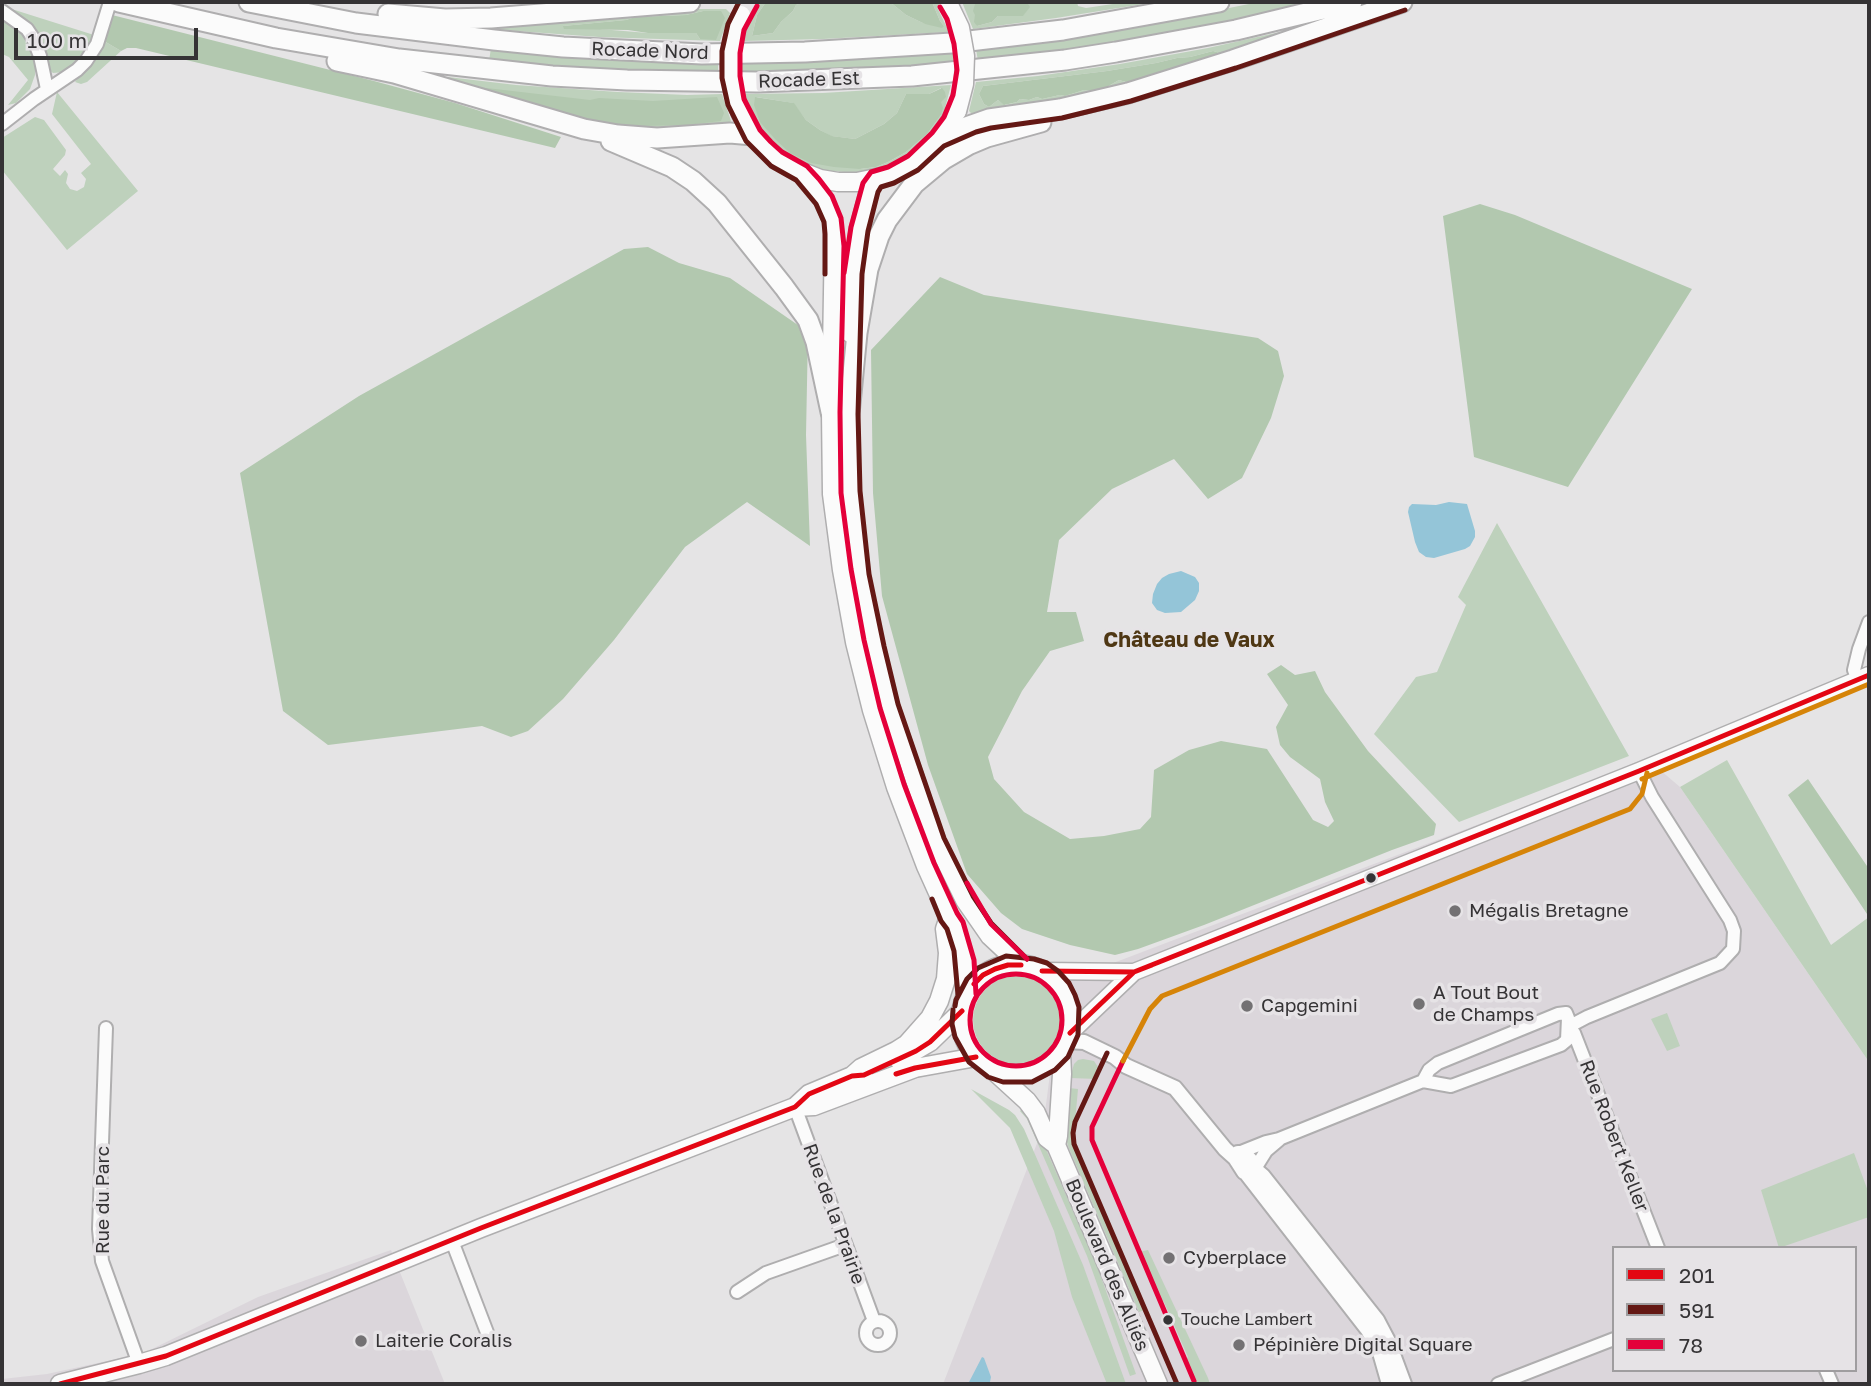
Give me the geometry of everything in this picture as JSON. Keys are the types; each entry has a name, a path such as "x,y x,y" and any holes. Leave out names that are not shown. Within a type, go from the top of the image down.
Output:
{"highway":[{"path":"119,2 238,37 405,77 584,129 657,138 730,133 753,135"},
{"name":"Rocade Nord","path":"249,2 356,23 466,37 563,47 702,54 805,52 952,43 1063,30 1219,2"},
{"path":"300,2 391,15 445,19 690,2"},
{"name":"Rocade Est","path":"140,7 309,44 479,68 628,80 758,82 912,76 1065,60 1236,30 1352,2"},
{"path":"939,139 989,120 1128,93 1402,2"},
{"path":"840,413 868,269 887,220 914,184 936,165 968,145 1006,131 1100,107 1128,93"},
{"path":"584,129 673,167 717,203 808,320 840,413"}],"main road":[{"path":"745,8 733,39 730,64 733,90 741,114 753,135 777,159 802,173 838,182 857,182 891,175 913,163 939,139 957,111 964,84 965,56 960,29 947,2"},
{"path":"802,173 824,200 832,220 840,413 860,575 890,707 936,841 965,900 990,936 1021,965"},
{"path":"876,179 870,188 861,216 853,273 832,494 855,642 872,710 896,787 926,866 955,925 963,950 966,969 961,1023 968,1047 992,1069 1005,1073 1030,1073 1049,1063 1134,972"},
{"path":"795,1107 809,1094 852,1076 864,1075 916,1051 929,1042 964,1003 974,984 995,969 1007,965 1021,965 1042,971 1134,972 1639,771 1864,677"},
{"path":"852,1076 861,1068 907,1044 929,1018 939,1001 946,979 948,953 945,929 949,917"},
{"path":"1042,971 1053,978 1067,998 1071,1021 1066,1042"},
{"name":"Boulevard des Alliés","path":"1056,1146 1066,1042"},
{"path":"61,1384 166,1356 235,1326 795,1107 814,1106 915,1068 976,1057"},
{"name":"Boulevard des Alliés","path":"992,1069 1027,1101 1036,1113 1047,1138 1056,1146 1158,1384"}],"street":[{"path":"2,124 47,89 77,70 92,54 110,2"},
{"path":"2,11 27,29 33,38 47,89"},
{"path":"1864,677 1854,670 1869,622"},
{"path":"1423,1081 1429,1070 1438,1063 1558,1014 1567,1020 1587,1017 1720,963 1733,949 1734,931 1730,920 1652,797 1639,771"},
{"path":"1238,1155 1423,1081 1451,1087 1561,1045 1567,1040 1567,1020"},
{"name":"Rue Robert Keller","path":"1567,1020 1657,1246"},
{"name":"Rue du Parc","path":"106,1028 99,1228 102,1261 139,1364"},
{"path":"1066,1042 1084,1042 1115,1057 1126,1066 1175,1088 1184,1096 1225,1149 1238,1155 1252,1170 1377,1320 1404,1384"},
{"name":"Rue de la Prairie","path":"795,1107 874,1321"},
{"path":"1252,1170 1279,1139"},
{"path":"1252,1170 1368,1330 1379,1349 1389,1384"},
{"path":"452,1241 488,1335"},
{"path":"737,1292 766,1273 845,1245"},
{"path":"1498,1384 1612,1340"}],"shaded area":[{"path":"1646,758 1680,787 1869,1062 1869,1384 943,1384 1043,1128 1052,1058 1069,1035 1071,1017 1058,984 1595,780"},
{"path":"391,1250 445,1384 2,1384 2,1379 47,1374 144,1353 258,1297"}],"green space":[{"path":"759,2 766,2 757,15 752,36 773,33 796,5 803,2 890,2 906,15 923,23 944,26 932,2 937,2 949,32 744,41 742,38 750,15"},
{"path":"766,2 803,2 796,5 773,33 752,36 757,15"},
{"path":"890,2 932,2 944,26 942,28 925,24 906,15"},
{"path":"962,2 978,2 975,4 977,26 992,22 998,16 1023,15 1029,7 1027,2 1077,2 1078,6 1086,8 1126,2 1156,2 973,29"},
{"path":"978,2 1027,2 1030,7 1023,16 998,16 992,22 977,26 973,11"},
{"path":"1259,2 1319,2 1181,32 1060,52 978,61 976,49 1179,18"},
{"path":"2,6 94,35 81,59 64,72 53,73"},
{"path":"696,9 726,9 730,13 720,41 599,37 475,28","holes":["703,11 700,39 696,33 648,33 563,26 635,17 686,15"]},
{"path":"721,11 725,18 716,40 700,39 696,33 564,29 563,26 635,17 686,15"},
{"path":"112,15 455,103 561,137 555,148 136,48 121,51 104,41"},
{"path":"2,21 16,27 31,45 35,59 35,75 30,89 16,103 8,105 28,80 9,57 2,54"},
{"path":"1316,24 1188,69 1097,95 975,117 969,111 976,82 1120,64","holes":["1217,52 1216,59 1175,72 1164,71 1142,80 1119,80 1098,92 1084,90 1065,96 1020,99 1005,105 998,100 989,107 984,104 979,94 983,86 1107,71"]},
{"path":"104,41 121,51 87,82 75,82"},
{"path":"491,48 718,61 718,74 547,67 489,61"},
{"path":"954,52 954,64 741,74 741,62 874,58"},
{"path":"1217,52 1217,55 1175,72 1164,71 1142,80 1119,80 1098,92 1084,90 1065,96 1020,99 1004,105 998,100 989,107 984,104 979,94 983,86 1107,71"},
{"path":"448,77 618,92 722,94 731,121 728,125 691,129 617,128 447,83"},
{"path":"951,85 944,112 946,114 931,135 896,163 858,173 818,170 791,157 765,136 754,123 756,121 745,94 823,93","holes":["941,88 941,115 927,134 906,152 876,167 860,169 756,97 793,103 806,120 820,130 831,136 855,139 884,124 897,113 906,94 929,94"]},
{"path":"478,87 590,100 599,98 653,101 717,97 724,113 721,121 687,125 614,124 584,120 537,104 484,92"},
{"path":"942,88 946,97 941,102 941,115 927,134 906,152 888,162 860,169 811,163 790,153 760,122 754,105 755,97 794,103 806,120 820,130 832,136 855,139 884,124 897,113 906,94 929,94"},
{"path":"57,92 138,191 67,250 2,170 2,138 35,117 44,120 66,150 53,169 60,176 65,170 68,174 66,183 70,189 77,191 84,187 86,179 81,173 91,164 52,114"},
{"path":"1480,204 1515,215 1692,289 1568,487 1474,457 1443,216"},
{"path":"648,247 679,263 730,278 808,332 806,435 810,546 747,502 685,547 614,640 563,699 528,731 511,737 482,726 328,745 283,711 240,473 359,396 624,249"},
{"path":"940,277 984,295 1258,338 1278,351 1284,376 1271,418 1242,478 1208,499 1174,459 1112,489 1059,540 1047,612 1076,612 1084,641 1050,651 1022,691 988,757 994,779 1024,812 1070,839 1104,836 1140,829 1151,817 1154,770 1189,750 1221,741 1267,749 1313,820 1328,827 1334,821 1325,802 1320,779 1290,757 1280,745 1276,727 1288,705 1267,674 1281,665 1295,675 1315,671 1325,692 1368,751 1436,824 1434,835 1204,925 1115,955 1070,945 1022,929 1001,913 967,874 928,765 882,596 873,493 871,350"},
{"path":"1497,523 1629,756 1459,822 1374,734 1416,677 1437,672 1466,605 1458,597"},
{"path":"1727,760 1831,945 1869,917 1869,1062 1680,787"},
{"path":"1808,779 1869,869 1869,917 1788,795"},
{"path":"1017,976 1034,980 1048,989 1057,1003 1061,1020 1057,1037 1048,1051 1034,1060 1017,1064 1000,1060 986,1051 977,1037 973,1020 977,1003 986,989 1000,980"},
{"path":"1667,1013 1680,1046 1667,1051 1651,1019"},
{"path":"1083,1059 1094,1061 1100,1070 1097,1079 1070,1078 1074,1064"},
{"path":"1069,1088 1078,1089 1074,1134 1076,1146 1147,1309 1139,1312 1068,1146 1065,1134"},
{"path":"971,1089 1009,1110 1024,1129 1083,1265 1126,1384 1107,1384 1072,1297 1054,1231 1010,1128"},
{"path":"1024,1107 1045,1147 1097,1266 1136,1374 1130,1376 1087,1256 1027,1119 1020,1111"},
{"path":"1854,1153 1869,1194 1869,1217 1778,1246 1761,1190"},
{"path":"1148,1250 1210,1384 1197,1384 1164,1302 1139,1252"}],"water":[{"path":"1449,502 1467,504 1475,537 1465,549 1434,558 1426,557 1419,552 1415,542 1409,507 1412,504 1436,505"},
{"path":"1181,571 1195,577 1199,583 1195,600 1181,612 1165,613 1157,610 1152,603 1157,584 1169,574"},
{"path":"982,1357 991,1377 990,1382 968,1384"}],"transit line":[{"name":"591","path":"739,2 728,24 722,51 722,78 728,105 746,141 771,166 796,180 816,204 824,222 825,274"},
{"name":"78","path":"757,6 744,30 740,53 744,99 760,130 771,142 782,152 807,166 819,179 832,196 841,218 844,246 841,493 851,569 880,708 904,784 934,863 963,922 974,960 976,994"},
{"name":"78","path":"844,273 851,227 863,183 871,172 888,167 908,156 932,133 944,117 953,95 957,70 954,44 947,19 940,7"},
{"name":"591","path":"1027,959 991,923 973,896 944,838 898,704 869,574 860,491 858,414 862,274 868,231 878,192 881,187 918,170 944,146 976,132 1062,118 1131,101 1405,10"},
{"name":"201","path":"1042,971 1134,972 1639,771 1869,675"},
{"path":"1642,779 1869,684"},
{"path":"1123,1061 1150,1009 1162,996 1630,809 1642,794 1647,773"},
{"name":"78","path":"967,883 991,924 1027,959"},
{"name":"591","path":"932,899 947,929 954,951 958,995"},
{"name":"591","path":"953,1010 955,1037 969,1062 988,1077 1003,1082 1032,1082 1055,1070 1068,1057 1078,1035 1079,1007 1069,983 1047,963 1034,959 1006,956 978,968 967,979 955,1006"},
{"name":"201","path":"974,984 995,969 1021,965"},
{"name":"201","path":"1070,1033 1134,972 1152,965"},
{"name":"78","path":"1016,974 1034,978 1048,988 1058,1002 1062,1020 1058,1038 1048,1052 1034,1062 1016,1066 998,1062 984,1052 974,1038 970,1020 974,1002 984,988 998,978 1016,974"},
{"name":"201","path":"60,1384 166,1356 481,1228 795,1107 809,1094 852,1076 864,1075 916,1051 930,1042 962,1011"},
{"name":"591","path":"1107,1053 1075,1122 1074,1144 1177,1384"},
{"name":"201","path":"896,1074 976,1057"},
{"name":"78","path":"1123,1061 1092,1127 1092,1140 1194,1381"}],"place":[{"name":"Mégalis Bretagne","path":"1455,911"},
{"name":"A Tout Bout de Champs","path":"1419,1004"},
{"name":"Capgemini","path":"1247,1006"},
{"name":"Cyberplace","path":"1169,1258"},
{"name":"Touche Lambert","path":"1168,1320"},
{"name":"Laiterie Coralis","path":"361,1341"},
{"name":"Pépinière Digital Square","path":"1239,1345"}],"district":[{"name":"Château de Vaux","path":"1189,640"}]}
